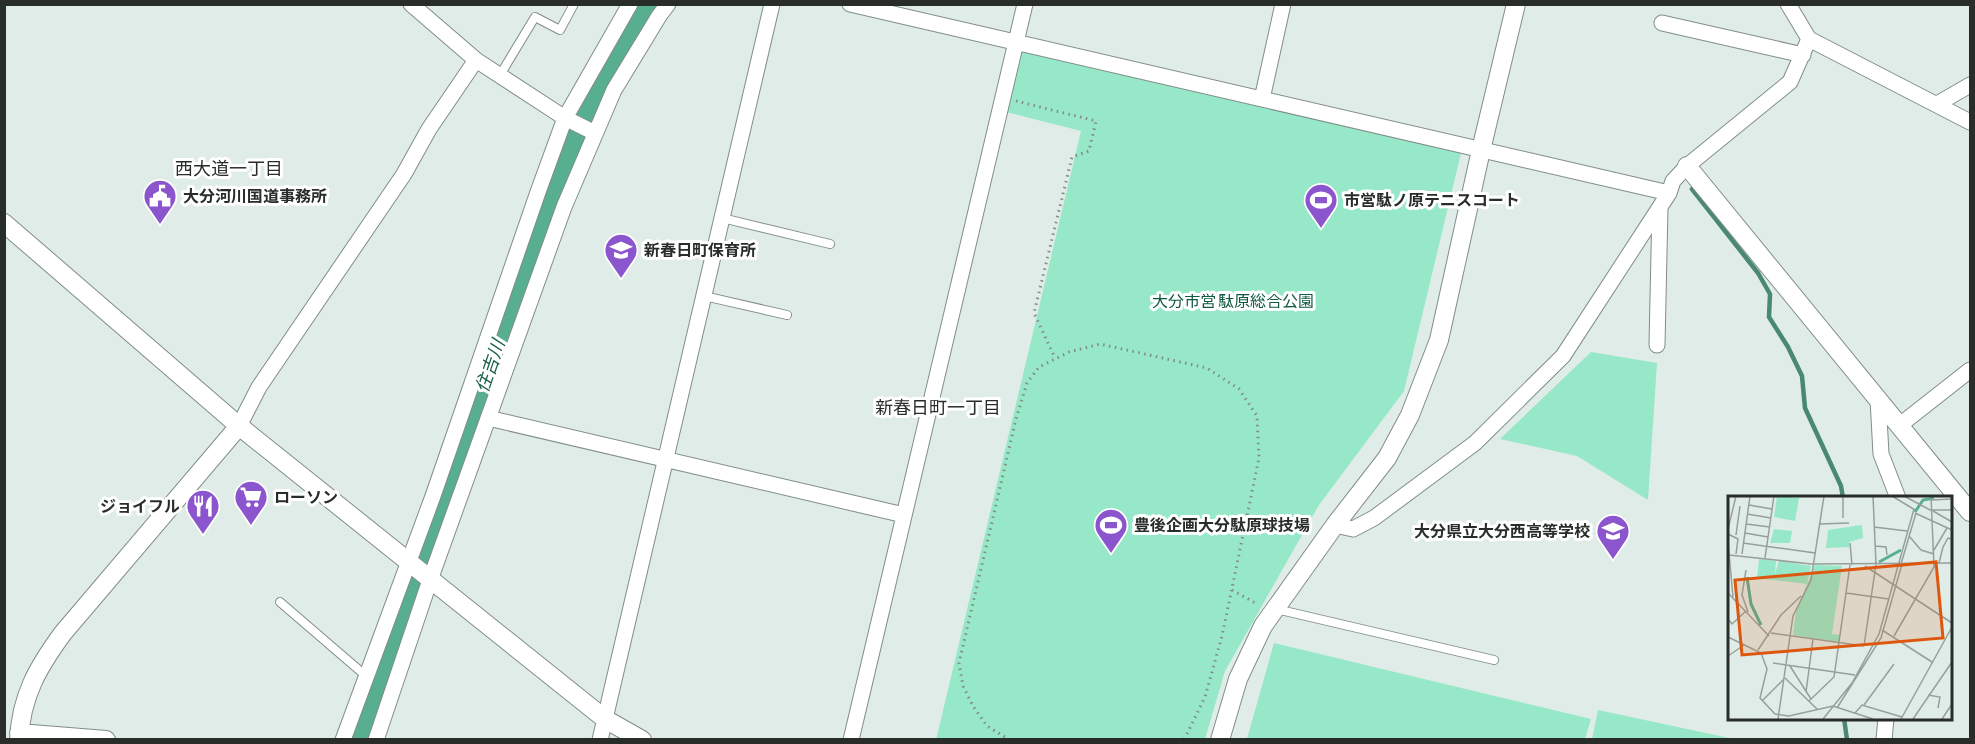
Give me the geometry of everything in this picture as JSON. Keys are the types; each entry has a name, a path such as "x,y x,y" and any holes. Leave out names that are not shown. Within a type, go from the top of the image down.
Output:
{"street":[{"path":"411,4 476,60 569,120 593,132"},
{"path":"344,740 538,192 569,120 630,4"},
{"path":"376,740 537,278 593,132 624,72 668,4"},
{"path":"600,740 772,4"},
{"path":"851,740 1025,4"},
{"path":"1262,99 1283,4"},
{"path":"1220,740 1245,663 1263,626 1266,606 1388,458 1410,415 1439,340 1516,4"},
{"path":"1788,4 1809,39 1971,122"},
{"path":"859,5 1669,193"},
{"path":"1662,23 1803,55"},
{"path":"1335,525 1353,529 1374,518 1475,443 1563,356 1669,193 1673,181 1790,82 1809,39"},
{"path":"106,740 14,735 27,694 41,663 239,426 259,387 404,174 429,129 476,60"},
{"path":"1937,104 1971,85"},
{"path":"1688,166 1971,512"},
{"path":"1657,345 1660,207"},
{"path":"4,223 239,426 605,719 642,740"},
{"path":"1900,425 1971,370"},
{"path":"1878,399 1881,454 1897,496"},
{"path":"488,418 904,514"},
{"path":"1884,740 1886,720"}],"lane":[{"path":"500,75 535,17 560,30 574,4"},
{"path":"722,218 830,244"},
{"path":"704,296 787,315"},
{"path":"279,602 367,677"},
{"path":"1266,606 1494,660"}],"path":[{"path":"1003,98 1096,121 1089,151 1072,157 1034,313 1056,359"},
{"path":"1010,740 987,726 973,706 963,686 959,663 1016,419 1027,383 1040,367 1069,352 1100,344 1208,368 1239,389 1257,416 1259,458 1222,636 1205,697 1184,740"},
{"path":"1232,590 1266,606"}],"green space":[{"name":"大分市営 駄原総合公園","path":"1018,45 1462,149 1404,391 1319,505 1225,671 1205,739 936,740 1081,131 1002,111"},
{"path":"1591,352 1657,363 1648,500 1577,456 1500,439"},
{"path":"1274,643 1591,719 1585,739 1247,739"},
{"path":"1598,710 1734,739 1592,739"}],"waterway":[{"name":"住吉川","path":"360,740 559,174 599,87 621,45 647,4"},
{"path":"1692,189 1758,273 1770,294 1769,317 1788,347 1802,376 1805,408 1841,486 1843,496"},
{"path":"1844,720 1847,740"}],"place":[{"name":"大分河川国道事務所","path":"160,225"},
{"name":"市営駄ノ原テニスコート","path":"1321,229"},
{"name":"新春日町保育所","path":"621,279"},
{"name":"ローソン","path":"251,526"},
{"name":"ジョイフル","path":"203,535"},
{"name":"豊後企画大分駄原球技場","path":"1111,554"},
{"name":"大分県立大分西高等学校","path":"1613,560"}],"district":[{"name":"西大道一丁目","path":"229,168"},
{"name":"新春日町一丁目","path":"938,407"}]}
